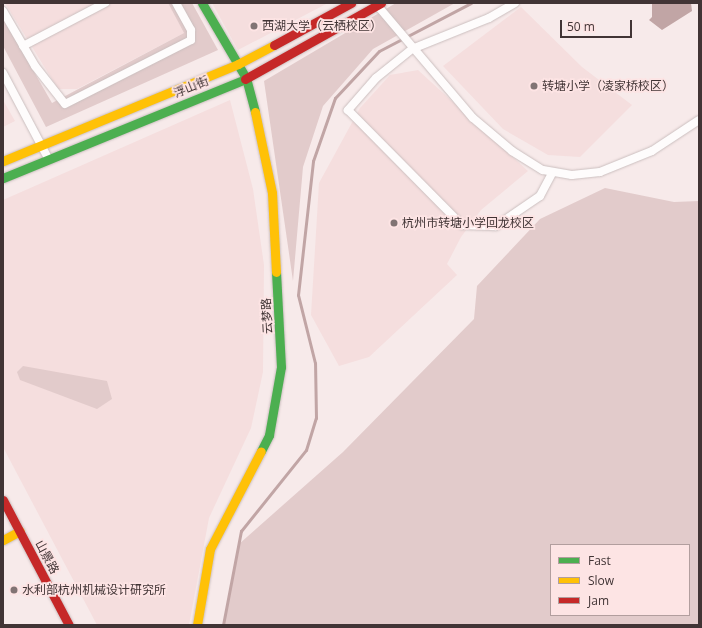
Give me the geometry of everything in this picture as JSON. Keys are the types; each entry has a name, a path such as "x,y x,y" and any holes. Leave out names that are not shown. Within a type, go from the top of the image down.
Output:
{"street":[{"path":"23,46 105,3"},
{"path":"3,11 23,46 65,104 191,40 191,30 176,3"},
{"name":"云梦路","path":"197,625 210,549 269,435 281,367 272,192 246,78 202,3"},
{"name":"浮山街","path":"3,162 43,144 238,64 351,3"},
{"path":"515,3 476,24 409,46 376,78 348,110 462,224 496,226 540,196 553,172"},
{"path":"379,4 409,46 473,118 512,151 553,172 572,175 600,172 652,151 699,120"},
{"name":"浮山街","path":"3,178 48,158 246,78 379,4"},
{"path":"3,73 43,144 48,158"},
{"name":"山景路","path":"3,500 69,625"},
{"path":"3,540 20,531"}],"shaded area":[{"path":"5,3 168,3 184,33 77,89 58,89"},
{"path":"168,3 192,3 218,50 46,127 3,46 3,18 52,103 184,33"},
{"name":"西湖大学（云栖校区）","path":"212,3 328,3 238,50"},
{"path":"396,3 455,3 373,49 323,106 303,167 293,281 264,81"},
{"path":"652,3 691,3 692,11 662,30 649,20 652,17"},
{"name":"转塘小学（凌家桥校区）","path":"521,7 582,67 632,105 580,157 548,155 503,129 443,66"},
{"name":"杭州市转塘小学回龙校区","path":"418,70 528,171 481,210 461,237 447,264 457,275 369,357 339,366 311,315 319,183 360,108 390,75"},
{"path":"3,100 15,121 3,127"},
{"path":"230,100 253,189 264,265 263,372 251,428 209,518 189,625 97,625 3,447 3,200"},
{"path":"605,188 674,202 699,201 699,625 224,625 239,544 343,452 474,319 477,286 540,219"},
{"path":"23,366 107,381 112,399 97,409 20,380 17,372"}],"waterway":[{"path":"223,625 241,531 306,450 316,418 315,363 298,295 313,161 335,98 379,51 471,3"}],"traffic: fast":[{"path":"202,3 246,78 255,112"},
{"path":"3,178 245,79"},
{"path":"261,451 269,435 281,367 276,272"}],"traffic: slow":[{"path":"3,161 238,64 274,45"},
{"path":"255,112 272,193 276,272"},
{"path":"197,625 210,549 261,451"},
{"path":"3,540 20,531"}],"traffic: jam":[{"path":"274,45 351,3"},
{"path":"245,79 381,3"},
{"path":"3,500 69,625"}],"place":[{"name":"西湖大学（云栖校区）","path":"254,26"},
{"name":"转塘小学（凌家桥校区）","path":"534,86"},
{"name":"杭州市转塘小学回龙校区","path":"394,223"},
{"name":"水利部杭州机械设计研究所","path":"14,590"}]}
